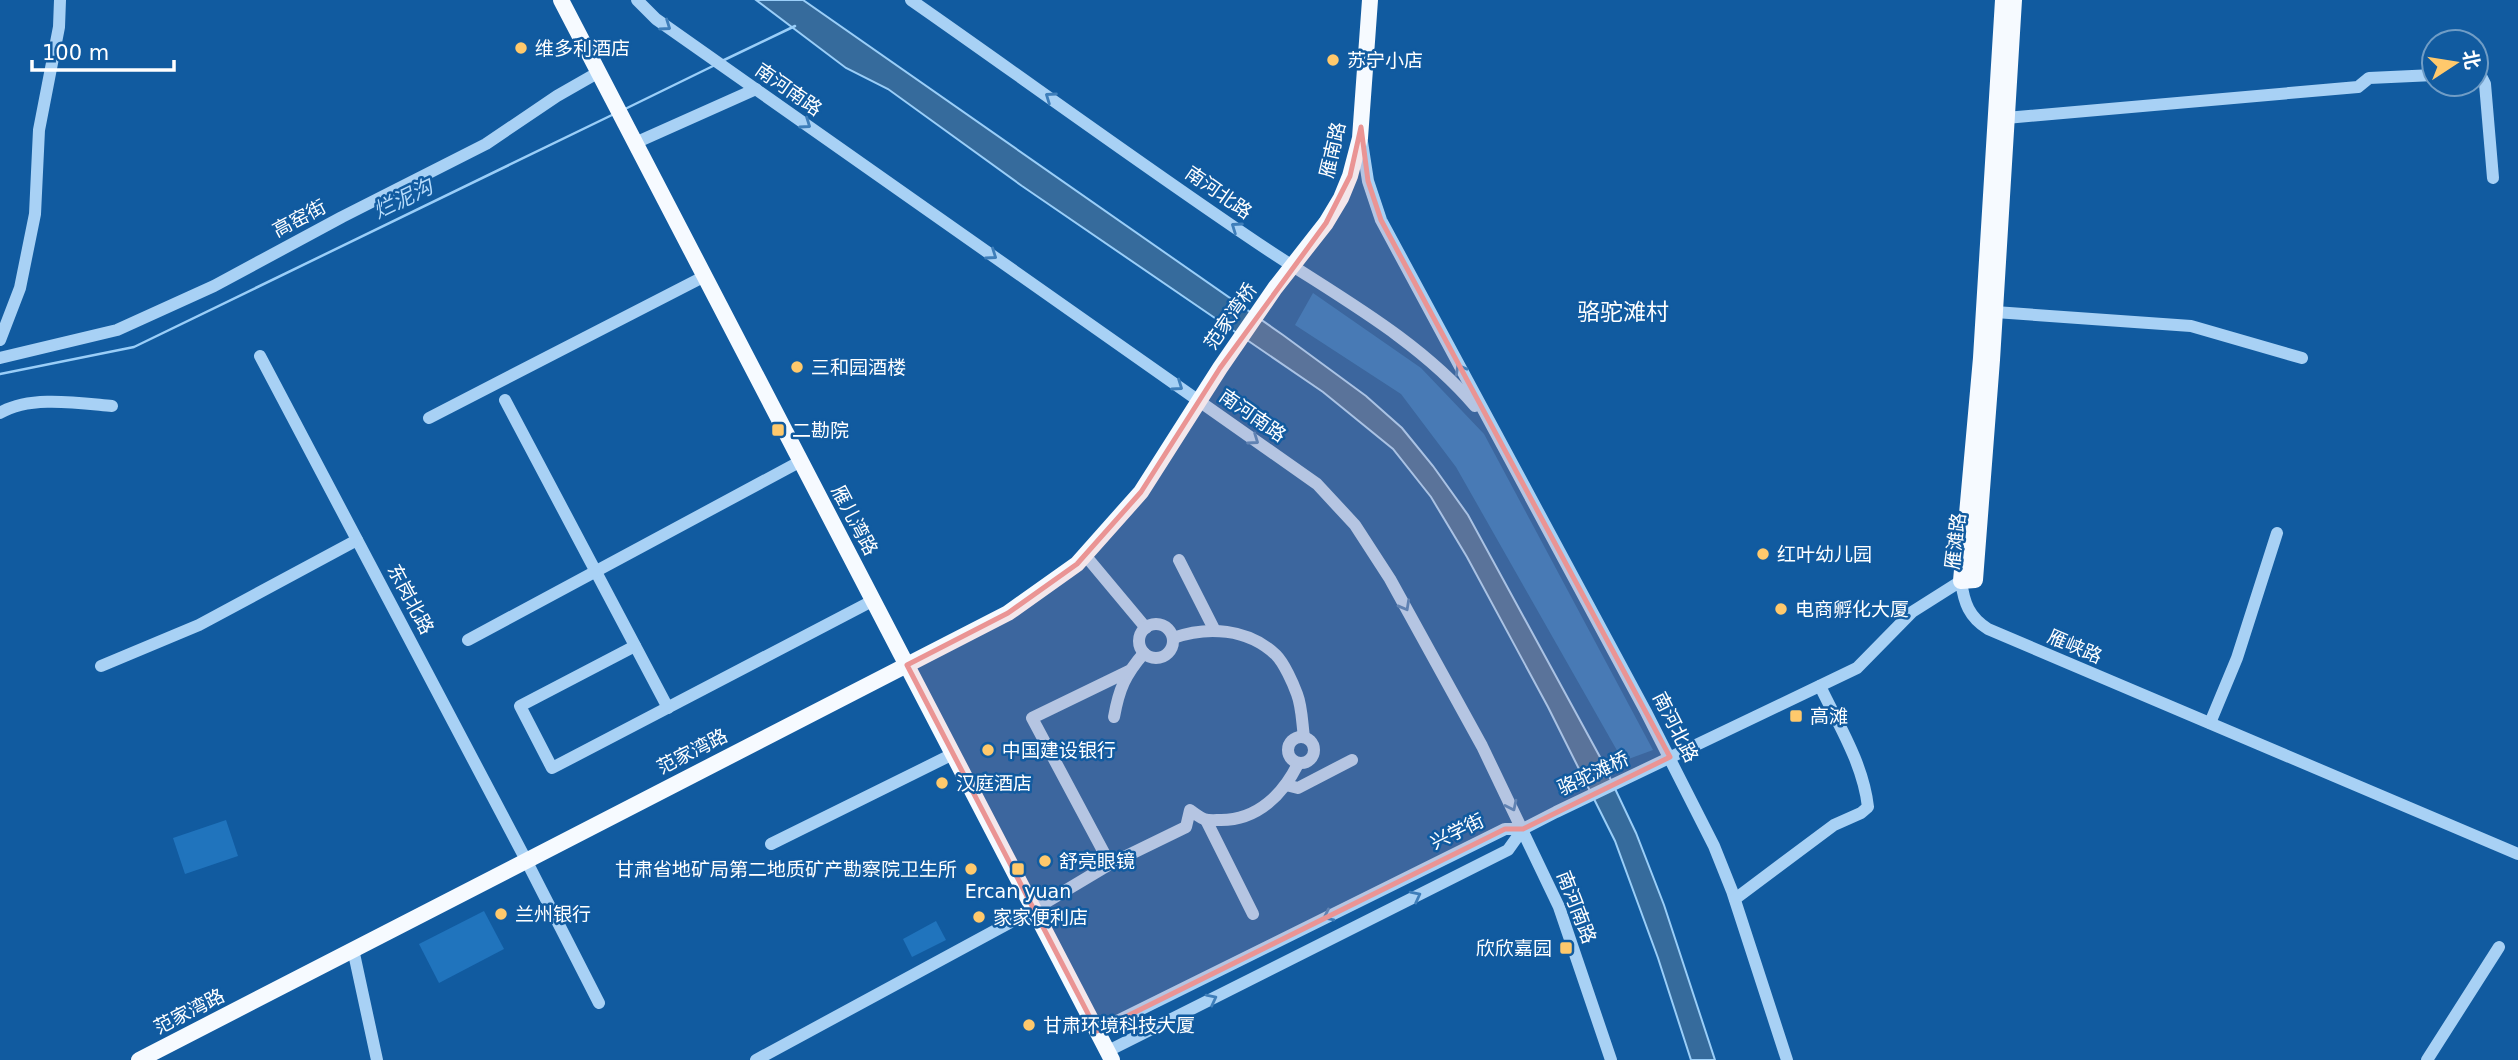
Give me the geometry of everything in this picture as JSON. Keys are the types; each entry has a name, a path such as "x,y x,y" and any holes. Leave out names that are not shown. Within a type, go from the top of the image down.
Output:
{"main road":[{"name":"雁儿湾路","path":"561,0 1110,1056"},
{"name":"雁南路","path":"1275,288 1326,223 1341,198 1356,154 1361,127 1370,0"},
{"name":"雁滩路","path":"2003,0 1981,358 1961,581 1975,580 2014,0"},
{"name":"范家湾桥","path":"1199,400 1275,288"},
{"name":"范家湾路","path":"139,1060 1008,613 1077,564 1142,492 1199,400"}],"street":[{"path":"0,340 20,288 35,214 39,130 57,40 60,0"},
{"name":"南河南路","path":"637,0 656,19 698,49 1317,484 1355,525 1397,591 1482,746 1523,829 1559,907 1611,1060"},
{"name":"南河北路","path":"911,0 1422,354 1473,403 1493,429"},
{"name":"高窑街","path":"0,358 117,330 214,286 342,217 486,145 598,72"},
{"path":"2006,118 2358,87 2369,78 2420,76"},
{"path":"633,139 753,87"},
{"path":"2486,98 2493,178"},
{"name":"南河北路","path":"1361,127 1367,181 1381,220 1670,757 1714,846 1735,899 1787,1060"},
{"path":"429,418 705,276"},
{"path":"1995,312 2192,326 2302,358"},
{"name":"东岗北路","path":"260,356 599,1003"},
{"path":"505,400 668,708"},
{"path":"0,413 12,406 46,402 112,406"},
{"path":"468,640 801,461"},
{"path":"2210,723 2237,658 2277,533"},
{"path":"101,666 199,625 357,540"},
{"path":"1085,555 1146,628"},
{"path":"1180,560 1214,629"},
{"path":"1670,757 1857,668 1912,612 1961,581"},
{"name":"雁峡路","path":"1961,581 1964,602 1975,621 1988,629 2518,854"},
{"path":"635,646 520,706 552,768 874,600"},
{"path":"1155,624 1164,626 1173,638 1172,648 1162,657 1153,658 1144,653 1139,640 1146,628 1155,624"},
{"path":"1173,638 1192,631 1214,629 1252,639 1277,656 1297,694 1304,737"},
{"path":"1114,717 1118,693 1129,671 1144,653"},
{"path":"1110,864 1032,718 1129,671"},
{"path":"1735,899 1834,825 1868,807 1854,755 1819,686"},
{"path":"1206,820 1230,820 1254,813 1274,799 1298,764 1310,761 1315,753 1312,741 1304,737 1296,738 1288,747 1291,759 1298,764"},
{"path":"771,844 953,754"},
{"name":"骆驼滩桥","path":"1523,829 1670,757"},
{"path":"1286,785 1298,788 1352,760"},
{"path":"755,1060 1033,910 1110,864 1186,827 1190,810 1206,820 1253,914"},
{"name":"兴学街","path":"1097,1031 1505,829 1523,829"},
{"name":"兴学街","path":"1110,1056 1508,850 1523,829"},
{"path":"2427,1060 2499,947"},
{"path":"353,949 377,1060"}],"highlighted area":[{"path":"1361,127 1368,181 1381,220 1670,757 1523,829 1505,829 1097,1031 907,665 1008,613 1077,564 1141,492 1220,368 1326,223 1350,176"}],"shaded area":[{"path":"756,0 803,0 1283,335 1366,396 1402,428 1468,515 1600,757 1636,833 1664,905 1715,1060 1691,1060 1658,958 1615,841 1548,707 1467,557 1431,497 1393,449 1323,392 1022,186 888,89 846,68"},
{"path":"1313,293 1421,368 1484,434 1653,750 1623,761 1456,467 1401,394 1295,325"},
{"path":"226,820 238,856 185,874 173,838"},
{"path":"484,911 504,949 439,983 419,944"},
{"path":"936,921 946,940 912,957 903,939"}],"waterway":[{"name":"烂泥沟","path":"722,61 795,26"},
{"name":"烂泥沟","path":"625,109 713,66"},
{"name":"烂泥沟","path":"0,374 134,347 612,115"}],"place":[{"name":"维多利酒店","path":"521,48"},
{"name":"苏宁小店","path":"1333,60"},
{"name":"三和园酒楼","path":"797,367"},
{"name":"二勘院","path":"778,430"},
{"name":"红叶幼儿园","path":"1763,554"},
{"name":"电商孵化大厦","path":"1781,609"},
{"name":"高滩","path":"1796,716"},
{"name":"中国建设银行","path":"988,750"},
{"name":"汉庭酒店","path":"942,783"},
{"name":"舒亮眼镜","path":"1045,861"},
{"name":"甘肃省地矿局第二地质矿产勘察院卫生所","path":"971,869"},
{"name":"Ercan yuan","path":"1018,869"},
{"name":"兰州银行","path":"501,914"},
{"name":"家家便利店","path":"979,917"},
{"name":"欣欣嘉园","path":"1566,948"},
{"name":"甘肃环境科技大厦","path":"1029,1025"}],"district":[{"name":"骆驼滩村","path":"1623,312"}]}
